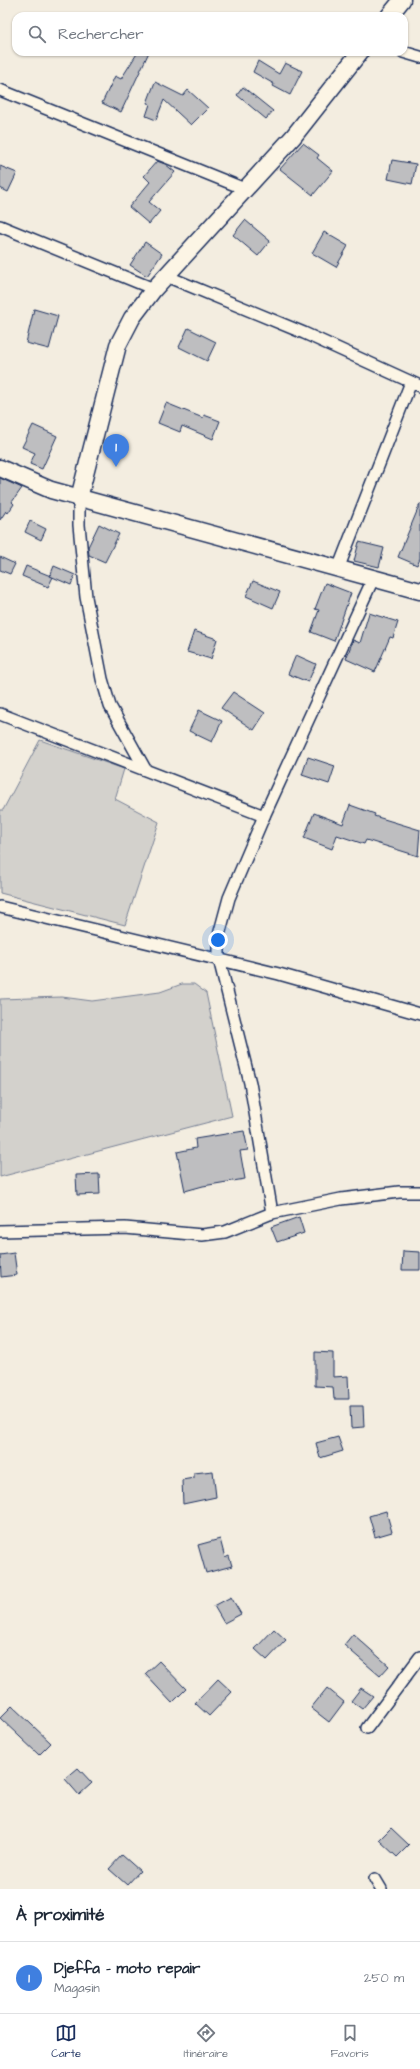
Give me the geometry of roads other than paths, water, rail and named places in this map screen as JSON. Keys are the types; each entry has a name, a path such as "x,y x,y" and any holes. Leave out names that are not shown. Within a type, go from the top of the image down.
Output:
{"street":[{"path":"392,12 402,0"},
{"path":"408,53 420,57"},
{"path":"145,769 110,706 102,679 86,597 79,525 78,498 118,345 132,318 154,289 293,137 357,56"},
{"path":"0,90 245,188"},
{"path":"0,226 154,289"},
{"path":"166,276 304,333 415,384 338,569"},
{"path":"0,468 51,490 78,498 420,591"},
{"path":"272,1213 250,1083 219,959 219,935 229,898 264,816 373,579"},
{"path":"0,714 264,816"},
{"path":"0,907 279,974 420,1014"},
{"path":"0,1231 125,1228 202,1235 225,1232 272,1213 341,1199 399,1192 420,1192"},
{"path":"367,1728 420,1657"}],"place":[{"name":"Djeffa – moto repair","path":"116,467"}]}
